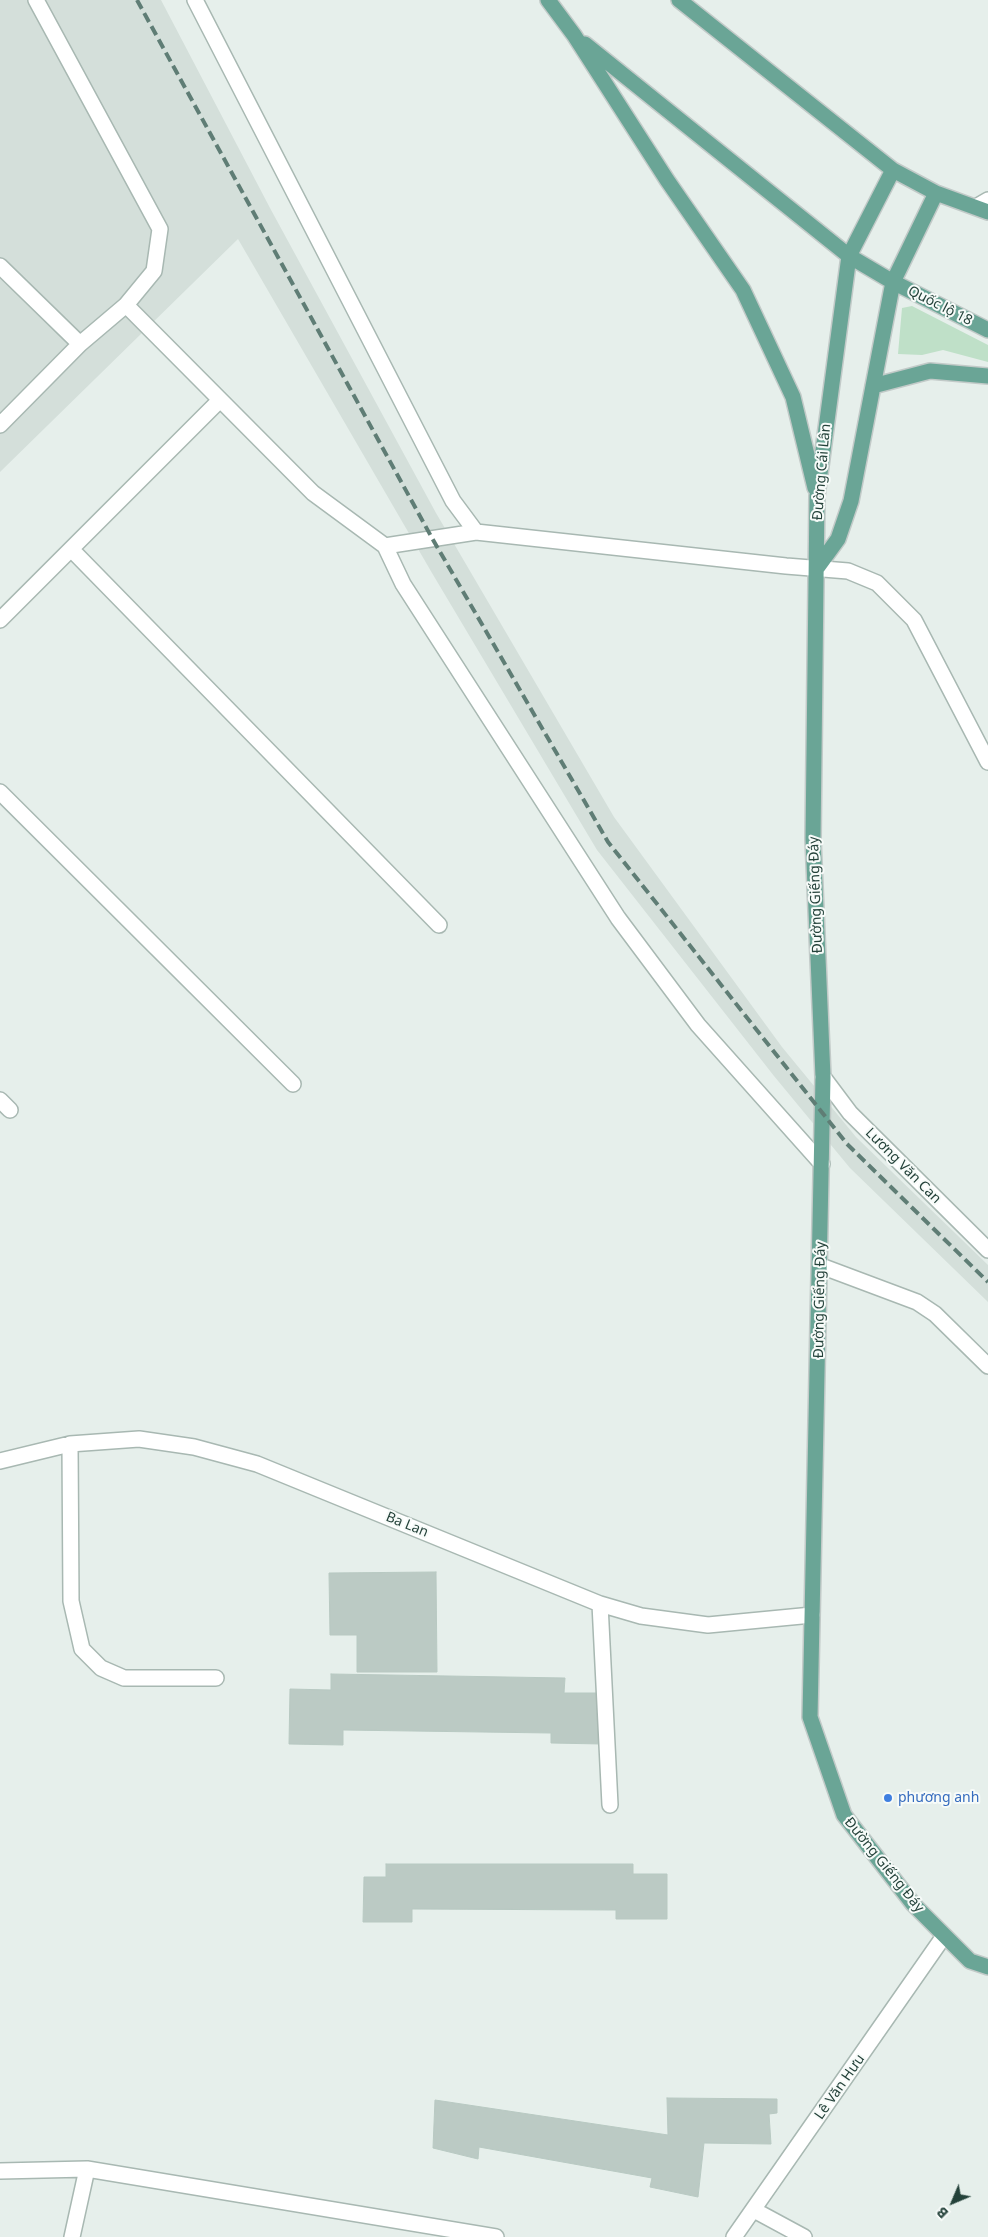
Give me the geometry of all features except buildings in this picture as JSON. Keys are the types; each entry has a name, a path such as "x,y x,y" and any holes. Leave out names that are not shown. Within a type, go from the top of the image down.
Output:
{"main road":[{"path":"548,0 574,35 667,180 743,290 793,397 817,496"},
{"path":"679,0 893,170 936,193 984,206"},
{"name":"Quốc lộ 18","path":"574,35 849,256 892,282 988,330"},
{"name":"Đường Cái Lân","path":"817,568 817,496 849,256 893,170"},
{"name":"Đường Cái Lân","path":"817,568 838,538 851,501 892,282 936,193"},
{"path":"873,386 930,371 988,376"},
{"name":"Đường Giếng Đáy","path":"817,568 813,839 823,1077 821,1266 810,1717 844,1815 913,1904 970,1961 988,1967"}],"street":[{"path":"0,425 80,344 126,305 154,271 160,229 36,0"},
{"path":"195,0 453,501 476,532"},
{"path":"0,266 80,344"},
{"path":"126,305 313,493 385,546 403,584 618,918 698,1025 822,1164"},
{"path":"0,620 220,400"},
{"path":"385,546 476,532 848,571 877,583 914,620 988,762"},
{"path":"71,549 439,925"},
{"path":"0,792 293,1084"},
{"name":"Lương Văn Can","path":"823,1077 850,1114 988,1250"},
{"path":"821,1266 916,1302 935,1314 988,1366"},
{"name":"Ba Lan","path":"0,1461 70,1444 139,1438 194,1447 258,1464 600,1604 641,1616 708,1625 812,1615"},
{"path":"70,1444 71,1601 82,1649 101,1668 124,1678 216,1678"},
{"path":"600,1604 610,1805"},
{"name":"Lê Văn Hưu","path":"734,2237 944,1936"},
{"path":"72,2237 87,2169"},
{"path":"0,2171 87,2169 496,2237"},
{"path":"754,2210 804,2237"}],"shaded area":[{"path":"0,0 161,0 270,208 436,513 614,817 782,1047 856,1137 988,1265 988,1302 850,1168 774,1076 597,850 432,573 238,239 0,472"}],"green space":[{"path":"912,306 988,345 988,362 943,350 922,355 898,354 902,308"}],"railway":[{"path":"137,0 432,538 608,842 847,1144 988,1282"}],"place":[{"name":"phương anh","path":"888,1798"}]}
